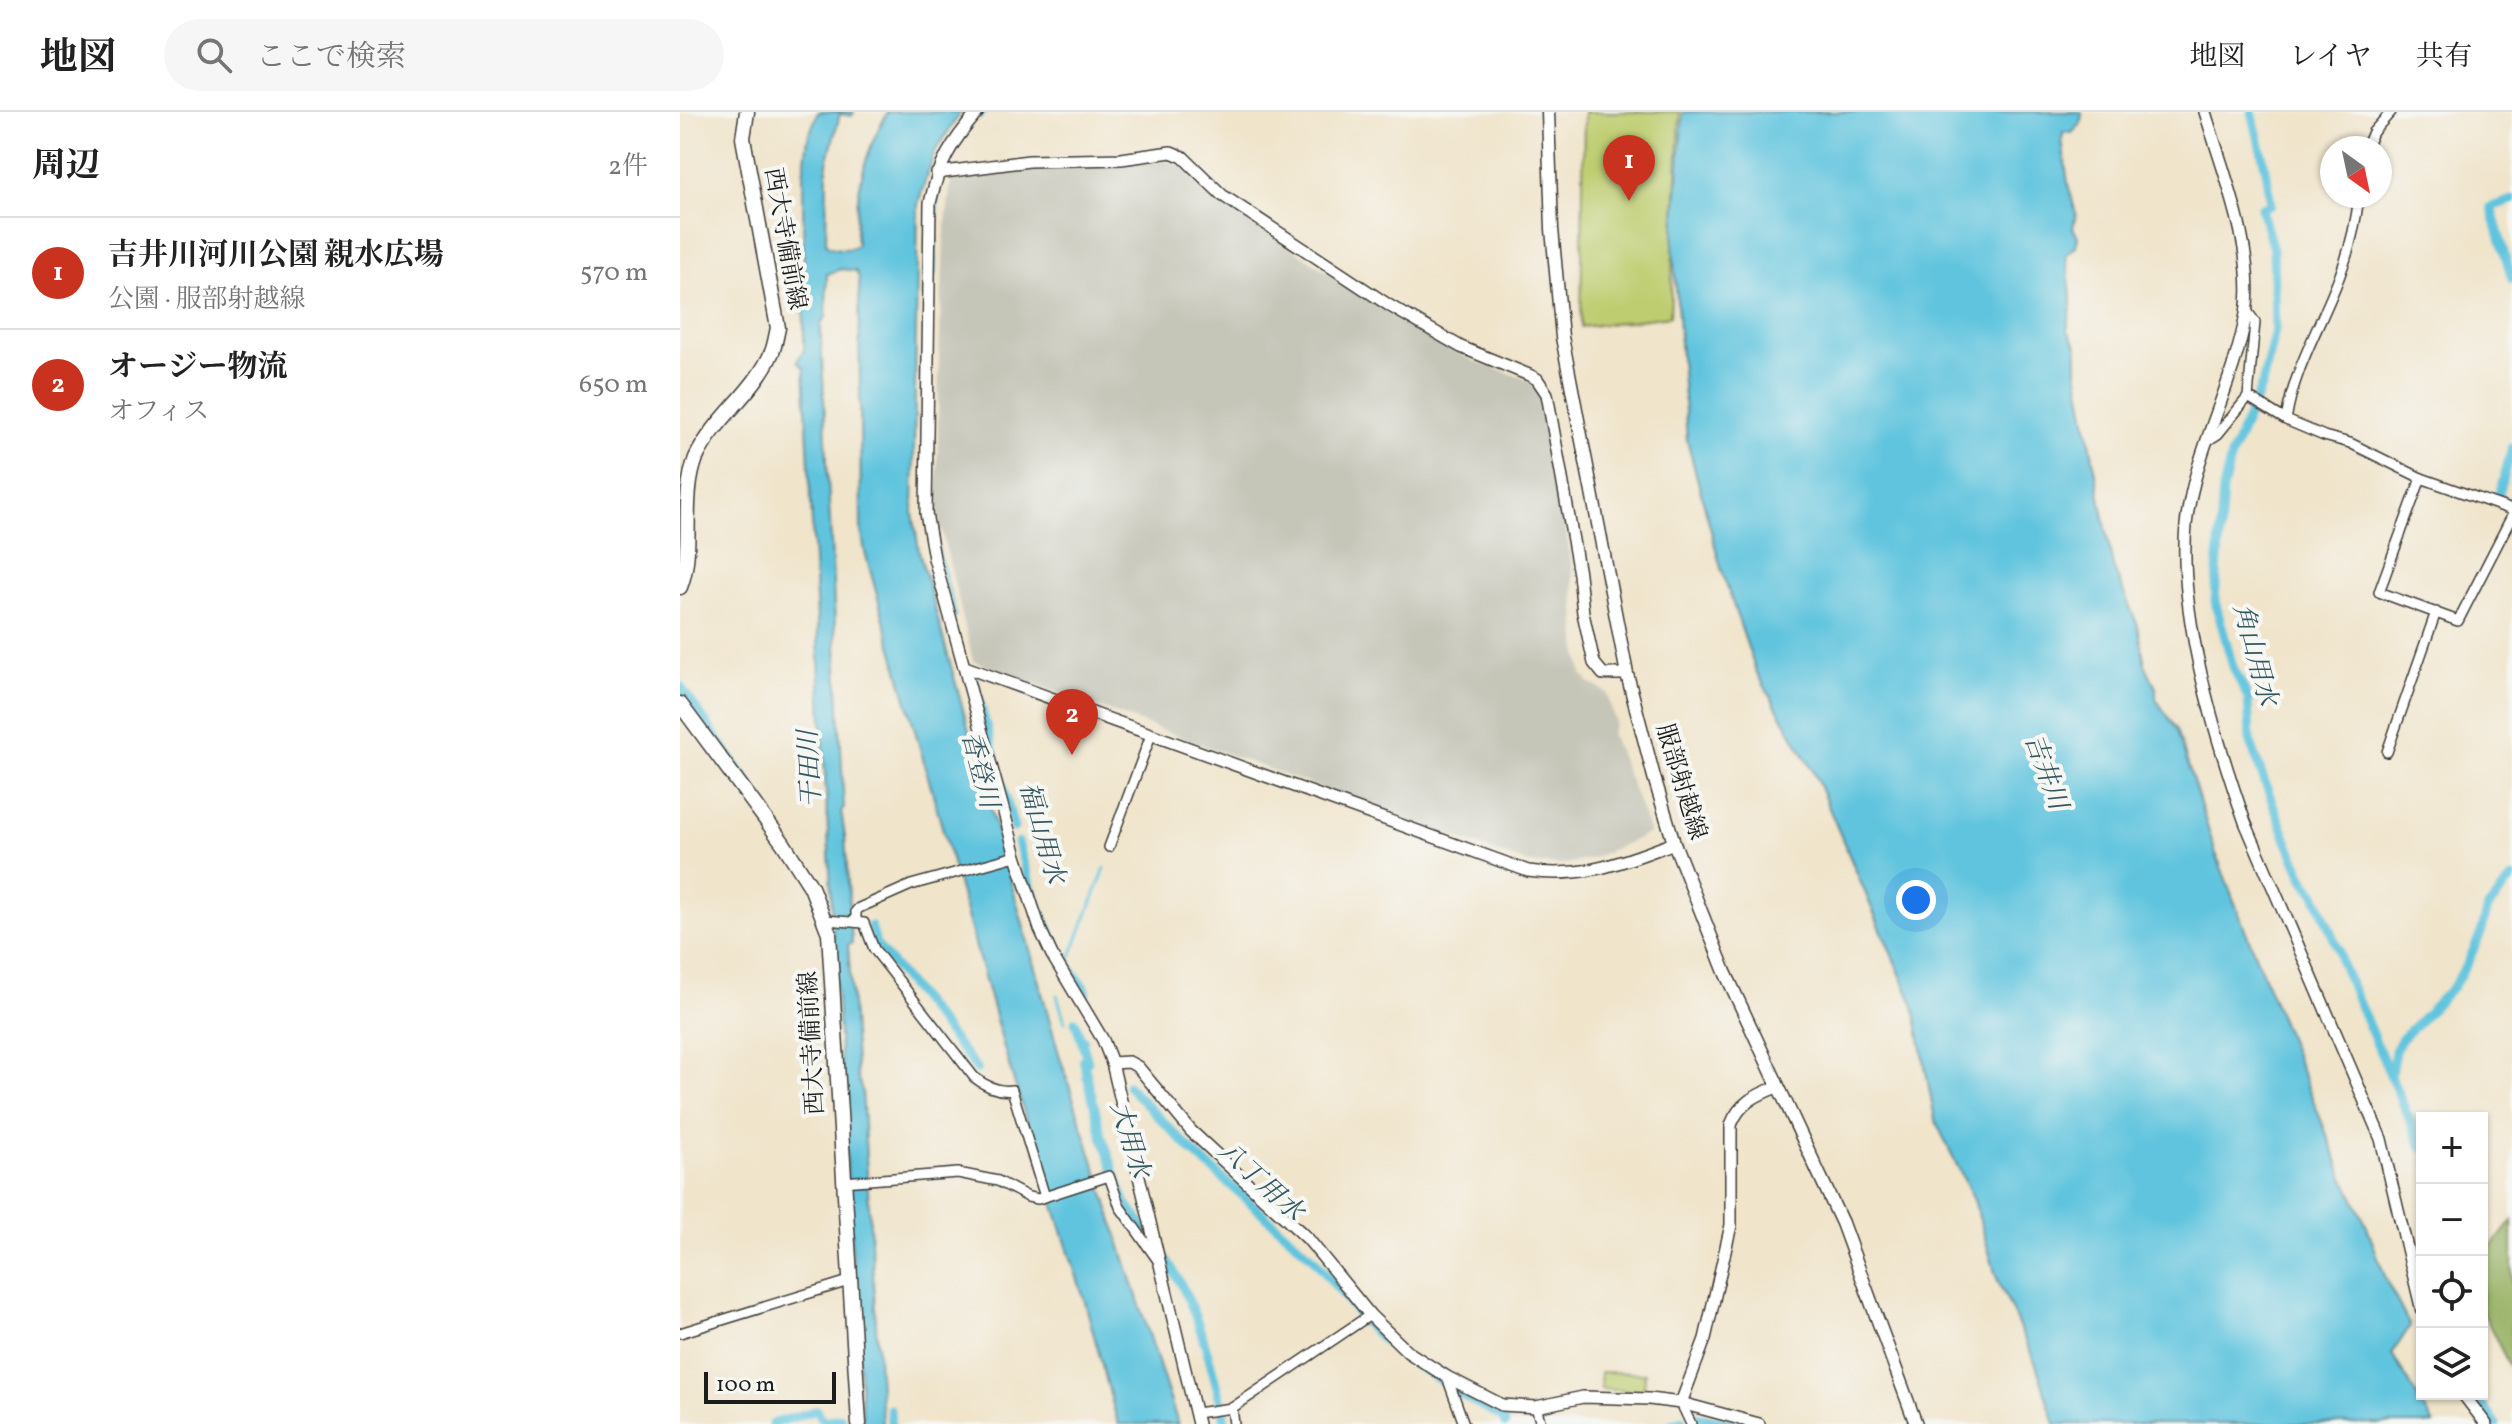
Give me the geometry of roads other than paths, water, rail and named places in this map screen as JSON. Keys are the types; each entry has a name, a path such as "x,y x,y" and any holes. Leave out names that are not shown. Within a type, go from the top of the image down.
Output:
{"main road":[{"name":"西大寺備前線","path":"680,587 684,566 686,499 695,460 712,430 759,374 773,351 778,328 743,138 747,112"},
{"name":"服部射越線","path":"1548,112 1552,229 1562,337 1627,674 1674,843 1725,972 1842,1223 1916,1424"},
{"name":"西大寺備前線","path":"680,704 783,843 828,920 859,1424"}],"street":[{"path":"978,112 946,152 930,203 926,513 934,558 1013,857 1052,955 1103,1040 1112,1063 1197,1418 1226,1409 1370,1315"},
{"path":"2205,112 2233,205 2246,263 2247,311 2207,441 2186,524 2186,573 2196,649 2245,822 2381,1139 2416,1286"},
{"path":"2371,136 2391,112"},
{"path":"937,173 1029,161 1121,159 1171,152 1183,157 1222,195 1399,312 1461,347 1537,379 1547,394 1594,663 1603,674 1627,674"},
{"path":"2286,420 2290,394 2340,276 2357,208"},
{"path":"2207,441 2218,434 2248,397 2255,322 2247,311"},
{"path":"2248,397 2286,420 2350,443 2421,478 2512,510"},
{"path":"2421,478 2379,592 2458,621 2512,516"},
{"path":"2387,752 2436,612"},
{"path":"965,667 1528,871 1575,874 1603,869 1674,843"},
{"path":"1109,847 1151,735"},
{"path":"854,922 859,908 911,885 1013,857"},
{"path":"828,920 864,923 874,949 974,1077 986,1086 1012,1090 1047,1196"},
{"path":"1112,1063 1129,1062 1138,1067 1191,1131 1308,1239 1370,1315 1408,1352 1447,1377 1502,1405 1536,1407 1595,1397 1649,1399 1681,1403 1759,1424"},
{"path":"1691,1424 1681,1403 1705,1339 1731,1225 1731,1125 1735,1112 1746,1102 1777,1087"},
{"path":"844,1182 958,1173 998,1181 1028,1197 1047,1196 1109,1176 1120,1207 1159,1262"},
{"path":"680,1333 849,1281"},
{"path":"1447,1377 1464,1424"},
{"path":"2468,1400 2486,1424"},
{"path":"1536,1407 1541,1424"},
{"path":"1226,1409 1234,1424"}],"water":[{"name":"香登川","path":"818,112 854,112 852,116 840,114 827,163 826,244 842,249 857,245 857,211 862,176 872,142 888,112 961,112 934,153 918,204 913,513 919,551 1059,1054 1178,1424 1118,1424 1085,1302 1010,1069 865,552 861,529 859,278 856,271 841,269 827,274 826,317 821,324 821,336 844,809 841,811 852,943 848,945 857,1076 862,1090 882,1424 863,1424 836,988 804,368 797,361 804,350 803,175 808,138"},
{"name":"吉井川","path":"1683,112 2082,112 2081,123 2072,133 2063,132 2062,140 2076,214 2073,228 2078,237 2076,246 2066,255 2072,303 2067,329 2077,346 2077,371 2113,567 2138,626 2145,664 2156,688 2156,699 2177,730 2215,851 2241,919 2387,1282 2410,1326 2392,1354 2416,1394 2416,1400 2420,1400 2434,1424 2055,1424 2036,1364 1996,1276 1974,1200 1935,1120 1914,1006 1813,771 1756,671 1722,572 1687,440 1673,247"}],"waterway":[{"path":"980,118 987,112"},
{"name":"角山用水","path":"2252,112 2271,205 2261,208 2273,249 2275,330 2262,385 2231,456 2223,489 2215,601 2233,667 2248,698 2250,740 2261,772 2288,843 2304,879 2315,894 2416,1134"},
{"path":"935,276 940,185"},
{"path":"2512,200 2491,207 2512,279"},
{"path":"2512,448 2498,498 2512,505"},
{"path":"931,511 956,616"},
{"name":"福山用水","path":"973,677 1014,828"},
{"name":"大用水","path":"680,686 753,789"},
{"name":"福山用水","path":"1018,842 1044,919 1063,956 1086,990 1085,994"},
{"path":"1066,969 1105,868"},
{"path":"2391,1074 2395,1051 2401,1040 2453,987 2481,933 2488,908 2512,878"},
{"name":"大用水","path":"871,926 876,944 977,1069"},
{"path":"1057,995 1065,1022"},
{"name":"福山用水","path":"1075,1021 1088,1061"},
{"name":"福山用水","path":"1082,1034 1087,1040"},
{"name":"大用水","path":"1083,1059 1101,1133 1125,1202 1145,1229"},
{"name":"大用水","path":"1083,1077 1088,1075"},
{"name":"八丁用水","path":"1128,1086 1193,1152 1313,1258 1359,1315"},
{"name":"大用水","path":"1164,1256 1195,1315 1226,1424"},
{"name":"八丁用水","path":"1366,1324 1399,1354 1447,1385"},
{"name":"八丁用水","path":"1455,1391 1502,1417 1505,1424"},
{"name":"角山用水","path":"2478,1400 2496,1424"},
{"path":"890,1409 891,1424"},
{"path":"772,1424 817,1410 823,1421 841,1418"},
{"name":"八丁用水","path":"1695,1416 1740,1424"},
{"name":"八丁用水","path":"1671,1424 1682,1420"}],"place":[{"name":"吉井川河川公園 親水広場","path":"1629,201"},
{"name":"オージー物流","path":"1072,755"}],"water label":[{"name":"干田川","path":"811,769"}]}
